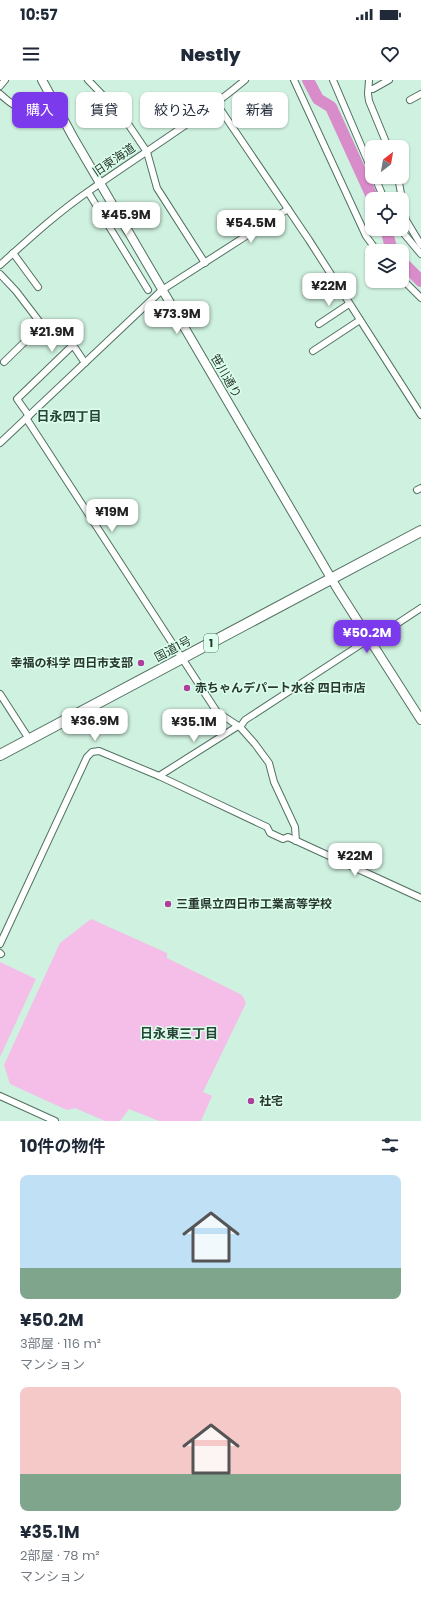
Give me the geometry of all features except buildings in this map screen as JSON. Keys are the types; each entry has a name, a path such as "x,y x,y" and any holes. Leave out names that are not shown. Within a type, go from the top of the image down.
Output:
{"highway":[{"name":"国道1号","path":"0,755 421,531"}],"street":[{"path":"0,86 5,80"},
{"name":"笹川通り","path":"42,80 49,92"},
{"path":"88,80 122,115 147,152 157,188 205,263"},
{"name":"旧東海道","path":"224,97 245,80"},
{"path":"294,80 366,236 372,244"},
{"path":"333,80 365,155"},
{"path":"369,80 369,102 385,140"},
{"path":"369,89 373,89 389,80"},
{"path":"0,94 12,103"},
{"path":"410,100 421,94"},
{"path":"224,115 288,209 421,415"},
{"name":"笹川通り","path":"68,126 269,475 421,720"},
{"name":"旧東海道","path":"0,264 49,221 100,183 181,128"},
{"path":"88,192 148,290"},
{"path":"0,443 162,290 288,209"},
{"path":"409,225 421,245"},
{"path":"406,236 421,254"},
{"path":"126,254 136,245"},
{"path":"13,253 38,287"},
{"path":"132,264 142,254"},
{"path":"0,274 16,291 42,325 4,362"},
{"path":"409,286 421,298"},
{"path":"319,324 349,304"},
{"path":"313,351 360,320"},
{"path":"85,363 73,345 17,399 217,712 239,727 255,744 269,763 278,792 295,827 296,840"},
{"path":"159,776 239,727 245,720 421,608"},
{"path":"0,694 29,739"},
{"path":"0,944 90,753 102,751 267,827 270,833 283,839 288,837 296,840 421,898"},
{"path":"0,1096 54,1121"}],"shaded area":[{"path":"91,919 167,953 167,958 242,995 246,1003 203,1092 212,1096 201,1121 159,1121 129,1109 120,1121 105,1121 75,1108 67,1110 10,1084 4,1065 60,943"},
{"path":"0,962 36,979 0,1057"}],"waterway":[{"path":"308,80 318,99 331,107 370,192"},
{"path":"388,236 390,244"},
{"path":"409,269 421,281"}],"place":[{"name":"幸福の科学 四日市支部","path":"141,663"},
{"name":"赤ちゃんデパート水谷 四日市店","path":"187,688"},
{"name":"三重県立四日市工業高等学校","path":"168,904"},
{"name":"社宅","path":"251,1101"}],"district":[{"name":"日永四丁目","path":"69,416"},
{"name":"日永東三丁目","path":"179,1033"}]}
